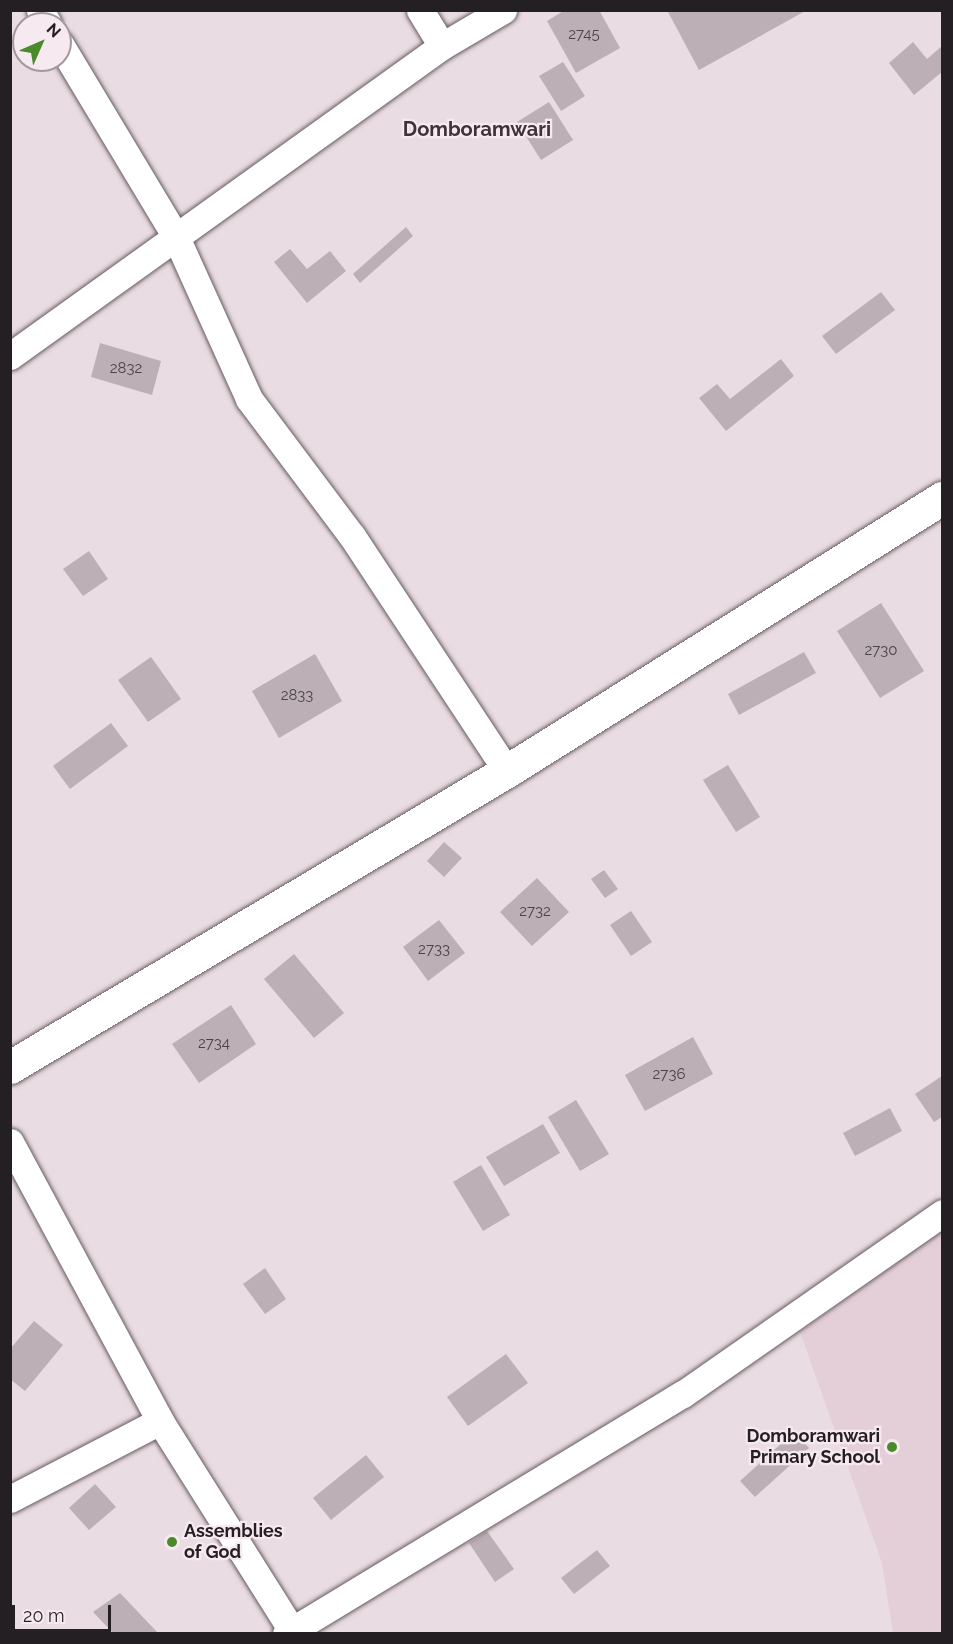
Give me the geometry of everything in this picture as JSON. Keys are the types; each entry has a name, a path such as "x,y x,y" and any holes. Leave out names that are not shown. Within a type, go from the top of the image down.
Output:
{"street":[{"path":"420,10 442,46"},
{"path":"10,356 442,46 503,10"},
{"path":"72,64 176,237 249,399 352,536 507,771"},
{"path":"10,1067 507,771 942,498"},
{"path":"10,1142 160,1422 291,1632 683,1394 942,1213"},
{"path":"10,1498 160,1422"}],"shaded area":[{"name":"Domboramwari Primary School","path":"942,1231 942,1633 893,1633 882,1563 800,1332"}],"building":[{"path":"565,10 599,10 620,48 576,73 547,21"},
{"path":"667,10 807,10 699,70"},
{"path":"913,42 927,59 942,46 942,72 914,95 889,63"},
{"path":"563,62 585,96 561,111 539,76"},
{"path":"549,102 573,140 541,160 517,122"},
{"path":"406,227 413,236 360,283 353,274"},
{"path":"290,249 307,269 330,251 346,271 307,303 274,262"},
{"path":"881,292 895,310 836,354 822,336"},
{"path":"100,343 161,361 152,395 91,377"},
{"path":"781,359 794,376 726,431 699,398 717,384 730,399"},
{"path":"89,551 108,579 83,596 63,569"},
{"path":"881,603 924,671 880,698 837,631"},
{"path":"804,652 816,673 739,715 728,694"},
{"path":"315,654 342,701 279,738 252,691"},
{"path":"151,657 181,699 148,722 118,680"},
{"path":"111,723 128,746 70,789 53,766"},
{"path":"728,765 760,817 736,832 703,780"},
{"path":"444,842 462,858 444,877 427,861"},
{"path":"604,870 618,889 605,898 591,879"},
{"path":"537,878 569,912 532,946 500,912"},
{"path":"631,911 652,942 631,956 610,925"},
{"path":"439,920 465,953 428,981 403,947"},
{"path":"294,954 344,1013 314,1038 264,979"},
{"path":"231,1005 256,1044 199,1083 172,1044"},
{"path":"693,1037 713,1074 645,1111 625,1075"},
{"path":"942,1076 942,1117 934,1122 915,1094"},
{"path":"576,1100 609,1154 580,1171 548,1117"},
{"path":"890,1108 902,1131 855,1156 843,1133"},
{"path":"543,1124 560,1153 504,1186 486,1157"},
{"path":"481,1165 510,1215 483,1231 453,1182"},
{"path":"265,1268 286,1299 265,1314 243,1284"},
{"path":"34,1321 63,1345 25,1391 10,1379 10,1349"},
{"path":"506,1354 528,1383 468,1426 447,1397"},
{"path":"794,1432 809,1448 755,1497 740,1481"},
{"path":"366,1455 384,1477 331,1520 313,1498"},
{"path":"95,1484 116,1507 89,1530 69,1508"},
{"path":"487,1531 514,1569 495,1582 469,1543"},
{"path":"597,1550 610,1566 574,1594 561,1578"},
{"path":"120,1593 159,1634 114,1634 93,1612"}],"place":[{"name":"Domboramwari Primary School","path":"892,1447"},
{"name":"Assemblies of God","path":"172,1542"}],"district":[{"name":"Domboramwari","path":"477,129"}]}
